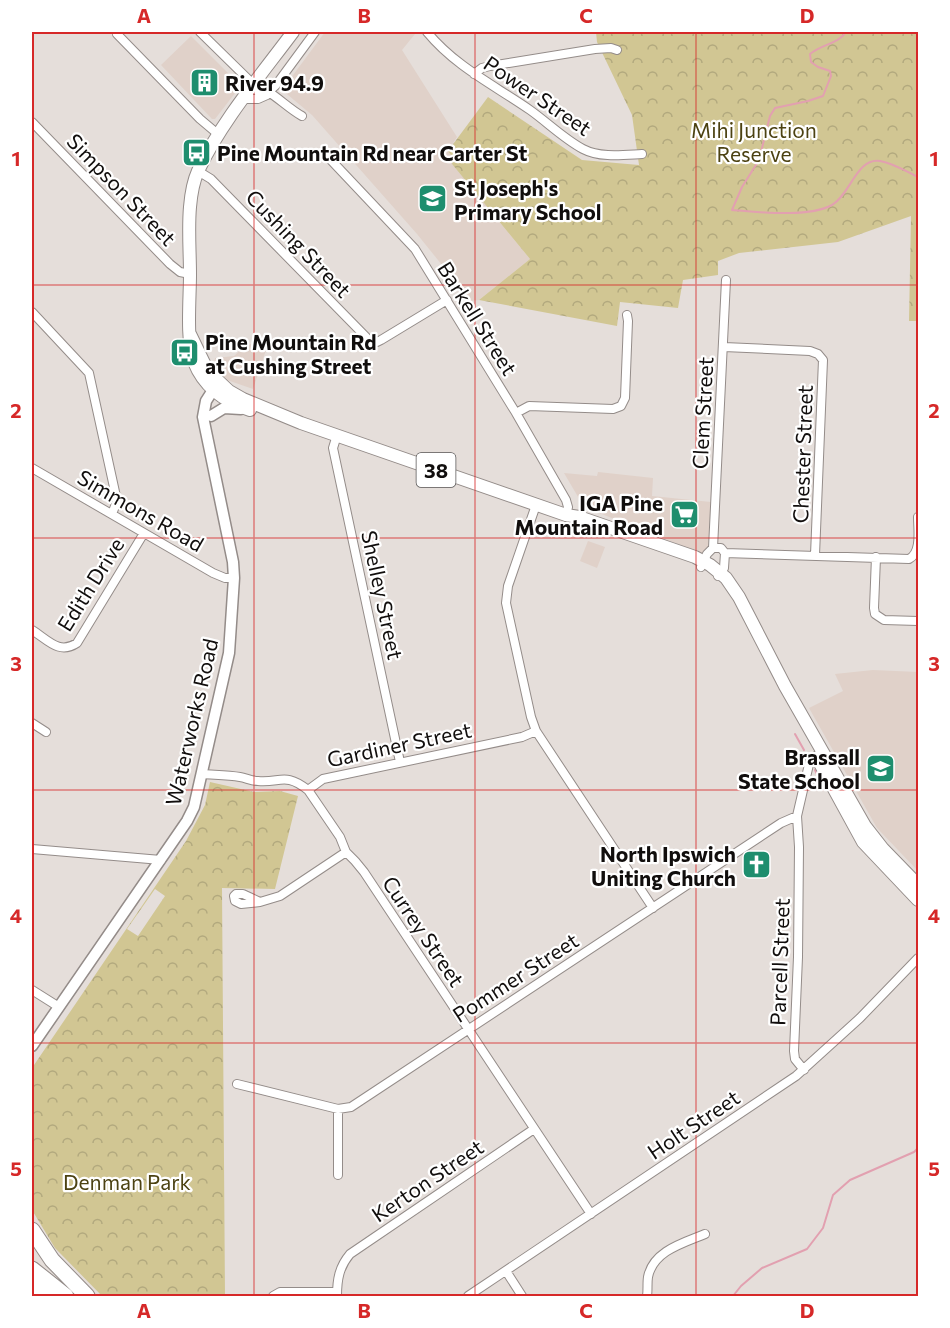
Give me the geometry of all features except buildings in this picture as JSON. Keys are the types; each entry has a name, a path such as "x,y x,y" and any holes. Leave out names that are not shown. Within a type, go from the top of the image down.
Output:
{"highway":[{"path":"32,1230 52,1260 87,1296"},
{"path":"32,1269 66,1296"},
{"path":"32,1285 45,1296"}],"main road":[{"name":"38","path":"293,32 219,135 198,171 192,189 190,208 190,334 219,389 248,410 301,423"},
{"name":"38","path":"219,389 301,423 536,505 704,558 719,575 734,600 819,754 863,842 918,900"},
{"name":"Waterworks Road","path":"207,432 219,389"},
{"name":"Waterworks Road","path":"32,1046 161,860 192,811 229,653 234,578 233,562 204,413 208,398 219,389"},
{"path":"211,416 225,408 248,410"},
{"name":"38","path":"819,754 864,826 918,885"}],"street":[{"path":"200,32 254,85 258,92 265,95 268,93 302,116"},
{"path":"244,99 261,98 268,93 315,32"},
{"name":"Power Street","path":"428,32 438,44 474,74 583,149 599,155 642,154"},
{"path":"117,34 200,119 219,135"},
{"path":"474,74 490,66 595,49 617,50"},
{"name":"Simpson Street","path":"32,122 170,264 180,272 190,274"},
{"name":"Barkell Street","path":"329,158 410,241 516,413 566,500 568,507 566,515"},
{"name":"Cushing Street","path":"198,171 211,179 365,338 372,341 381,340 447,300"},
{"name":"Clem Street","path":"704,558 724,347 726,280"},
{"path":"32,312 89,373 117,501 112,514"},
{"path":"516,413 529,406 613,409 621,406 625,398 627,315"},
{"name":"Chester Street","path":"724,347 810,351 820,356 824,364 815,555"},
{"name":"Shelley Street","path":"337,435 333,448 400,762"},
{"name":"Simmons Road","path":"32,468 218,575 234,578"},
{"path":"536,505 508,586 506,603 531,717 537,730 653,908"},
{"path":"725,553 905,559 914,556 917,550 918,517"},
{"name":"Edith Drive","path":"32,630 61,648 69,648 77,643 144,533"},
{"path":"704,558 721,548 725,553 725,565 719,575"},
{"path":"876,557 874,608 877,616 884,620 918,621"},
{"path":"32,723 46,732"},
{"name":"Gardiner Street","path":"202,774 259,781 287,780 296,782 308,790 320,780 522,737 537,730"},
{"name":"Parcell Street","path":"804,1070 795,1059 794,1051 798,957 798,816 810,760 819,754"},
{"name":"Currey Street","path":"308,790 340,837 346,852 364,872 591,1214"},
{"name":"Pommer Street","path":"339,1109 351,1107 781,824 798,816"},
{"path":"32,849 161,860"},
{"path":"260,902 280,896 346,852"},
{"name":"Holt Street","path":"468,1296 804,1070 860,1018 918,958"},
{"path":"32,990 59,1006"},
{"path":"237,1084 339,1109 338,1175"},
{"name":"Kerton Street","path":"337,1294 342,1264 350,1254 534,1129"},
{"path":"647,1296 648,1278 652,1266 663,1253 705,1234"},
{"path":"506,1271 522,1296"},
{"path":"273,1296 280,1292 337,1294"}],"shaded area":[{"name":"St Joseph's Primary School","path":"325,32 412,32 415,34 402,50 457,137 448,151 453,158 452,164 530,259 479,300 471,301 417,234 312,115 282,90"},
{"path":"191,36 239,84 239,88 215,119 212,119 161,65"},
{"path":"248,343 266,350 253,389 227,380 214,364 215,358 234,356"},
{"path":"598,472 653,478 652,496 711,502 708,551 703,554 584,507 564,473 597,476"},
{"path":"588,541 605,547 597,568 580,561"},
{"name":"Brassall State School","path":"873,670 918,672 918,871 877,828 809,708 843,691 835,674"}],"green space":[{"name":"Mihi Junction Reserve","path":"596,32 918,32 918,321 909,321 911,216 838,242 739,253 718,261 718,275 683,280 678,308 620,302 617,326 479,300 530,259 452,164 453,158 448,151 488,97 582,160 639,165 632,115 597,42"},
{"name":"Denman Park","path":"210,782 254,792 280,791 298,796 275,889 222,888 225,1296 102,1296 55,1248 32,1210 32,1068 186,841 205,805","holes":["155,889 165,896 138,936 127,929"]}],"waterway":[{"path":"846,32 839,39 810,54 811,62 830,71 831,76 823,96 775,108 770,116 759,160 742,187 732,210 797,213 822,209 838,200 859,171 872,161 890,164 918,177"},
{"path":"795,734 804,750"},
{"path":"815,770 822,784"},
{"path":"733,1296 762,1268 807,1249 823,1228 833,1195 850,1180 914,1152 918,1148"}],"place":[{"name":"River 94.9","path":"204,82"},
{"name":"Pine Mountain Rd near Carter St","path":"196,152"},
{"name":"St Joseph's Primary School","path":"433,199"},
{"name":"Pine Mountain Rd at Cushing Street","path":"184,353"},
{"name":"IGA Pine Mountain Road","path":"684,514"},
{"name":"Brassall State School","path":"881,768"},
{"name":"North Ipswich Uniting Church","path":"757,865"}]}
